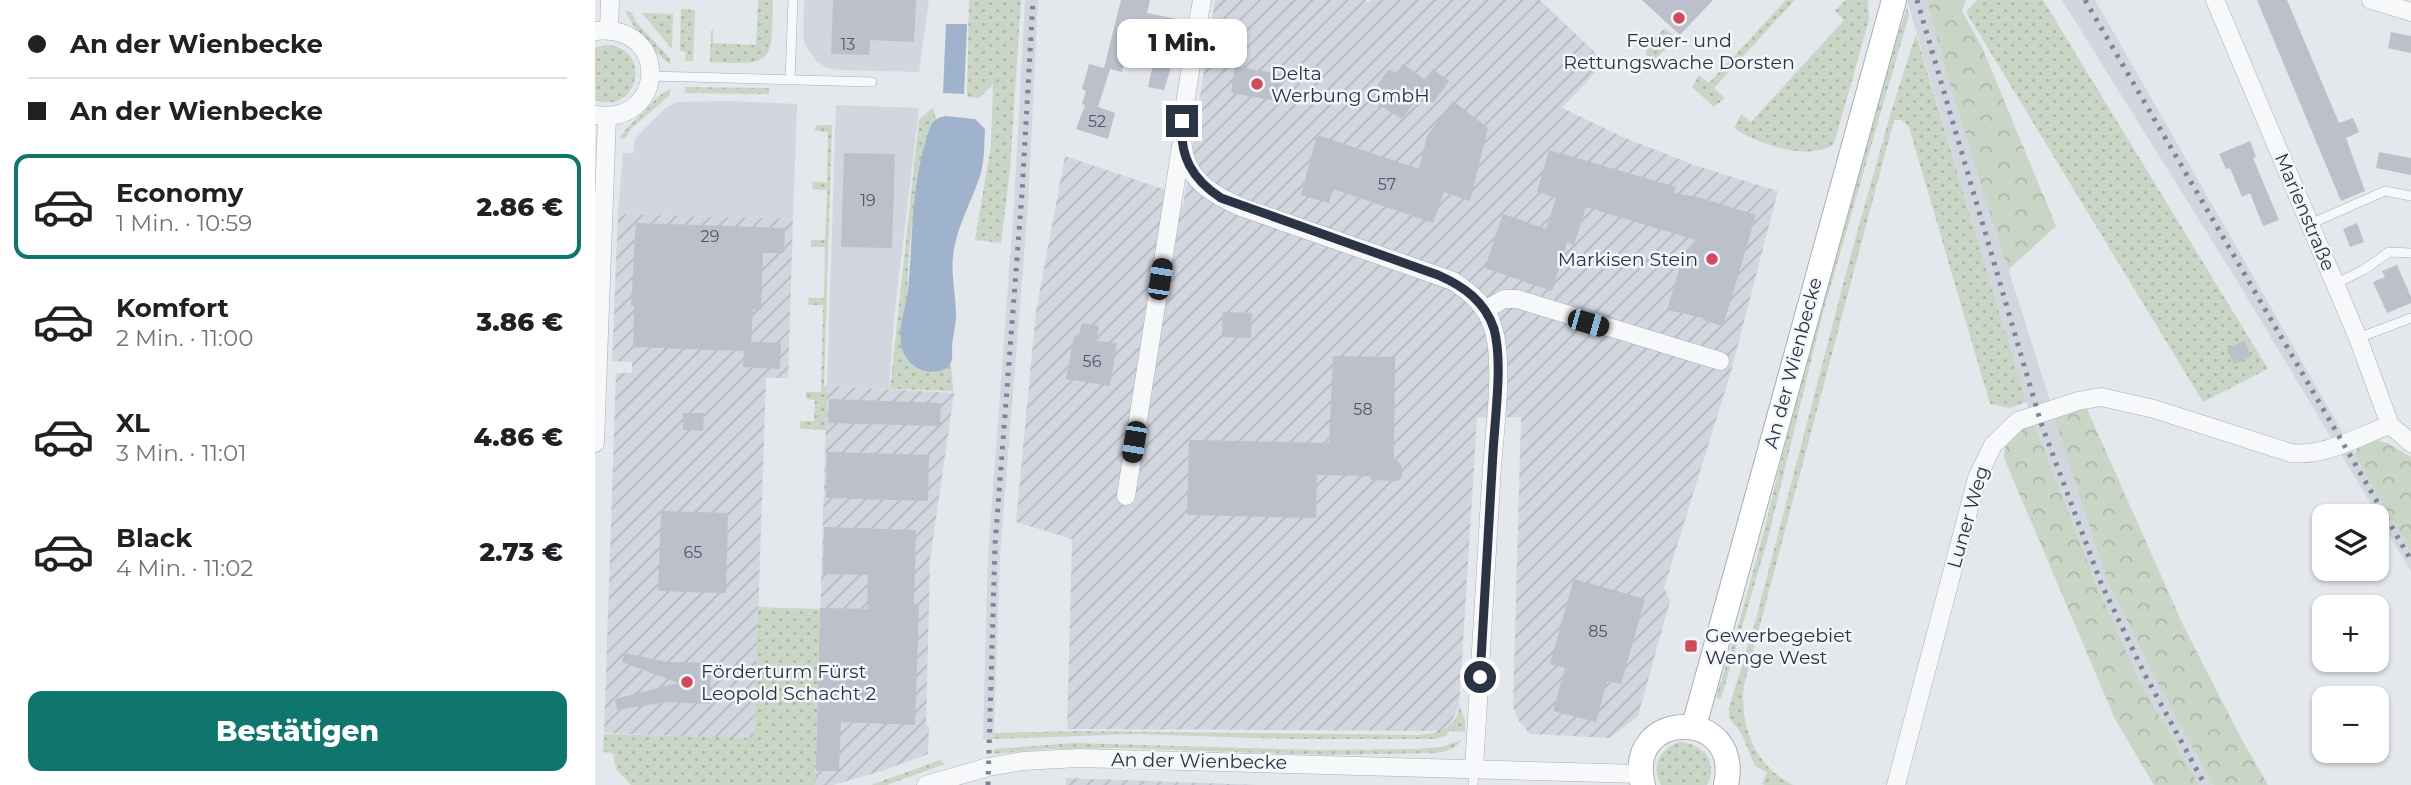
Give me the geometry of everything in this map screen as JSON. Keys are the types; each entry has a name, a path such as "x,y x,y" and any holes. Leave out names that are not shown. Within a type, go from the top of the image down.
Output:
{"street":[{"path":"595,443 601,116 620,115 632,109 648,89 651,76 647,55 634,38 622,32 602,30 610,0"},
{"path":"1126,496 1202,0"},
{"name":"An der Wienbecke","path":"1694,726 1894,0"},
{"name":"Marienstraße","path":"2215,0 2358,338 2390,425"},
{"path":"2371,0 2411,12"},
{"path":"1182,143 1185,159 1193,175 1221,198 1438,275 1467,290 1485,310 1493,327 1497,345 1496,397 1474,777"},
{"path":"1485,310 1504,299 1517,299 1720,361"},
{"name":"Luner Weg","path":"1896,785 1977,478 1993,446 2018,421 2078,401 2101,397 2154,408 2303,455 2331,449 2390,425"},
{"path":"2390,425 2411,443"},
{"path":"1641,779 1641,760 1646,747 1655,736 1666,729 1694,726 1708,732 1727,756 1729,772 1726,785"},
{"name":"An der Wienbecke","path":"926,785 988,767 1023,761 1079,758 1474,777 1641,779"}],"lane":[{"path":"790,80 793,0"},
{"path":"651,76 872,82"},
{"path":"2310,224 2385,191 2411,196"},
{"path":"2335,284 2365,269 2389,252 2411,253"},
{"path":"2358,338 2411,318"}],"shaded area":[{"path":"804,0 929,0 919,72 839,70 817,62 805,45"},
{"path":"1025,0 1038,0 1028,205 1000,555 994,733 993,739 983,739 988,556 1014,205"},
{"path":"1215,0 1365,0 1368,3 1371,0 1540,0 1605,62 1562,108 1625,138 1694,165 1778,191 1730,375 1664,588 1670,601 1638,716 1610,738 1530,734 1519,721 1513,707 1521,417 1477,418 1459,706 1450,724 1440,731 1067,729 1072,539 1016,522 1036,311 1065,156 1163,189 1183,206"},
{"path":"1907,0 1927,0 1946,72 2106,578 2153,674 2213,785 2199,785 2139,680 2096,583 2023,394"},
{"path":"2062,0 2095,0 2384,504 2371,504 2236,279"},
{"path":"677,102 797,104 793,219 618,214 623,153 633,153 635,139 642,131 666,108"},
{"path":"836,105 919,108 894,318 889,389 827,386"},
{"path":"618,214 793,219 788,378 766,378 754,739 604,733 616,373 632,373 632,362 612,361"},
{"path":"827,386 954,393 930,560 926,725 929,726 928,754 833,785 815,785"},
{"path":"2389,514 2411,552 2411,571 2389,534"},
{"path":"1066,778 1260,785 1066,785"}],"green space":[{"path":"758,0 773,0 772,36 765,56 747,63 710,62 713,29 713,43 756,45"},
{"path":"969,0 1021,0 1010,169 1001,243 975,240 991,145 993,84 979,98 967,97"},
{"path":"1786,0 1795,0 1714,88 1725,98 1714,107 1692,87 1699,75 1709,83"},
{"path":"1845,0 1868,0 1869,20 1834,144 1811,151 1783,149 1756,140 1734,128 1741,114 1751,122 1844,20 1835,11"},
{"path":"1927,0 1966,0 1962,11 1982,47 2056,226 2008,270 1946,72"},
{"path":"1977,0 2043,0 2268,369 2203,402 1966,12"},
{"path":"1907,7 1909,15 1822,316 1768,538 1721,699 1716,697 1763,535 1817,313"},
{"path":"681,9 695,10 693,61 685,61 686,52 680,51"},
{"path":"625,10 632,13 636,22 669,57 671,64 645,40"},
{"path":"642,13 673,14 672,49"},
{"path":"1665,28 1676,38 1653,62 1646,54 1647,46"},
{"path":"1916,34 2026,402 2010,408 1990,404 1909,127 1902,120 1894,120 1744,685 1744,715 1752,743 1769,767 1793,785 1765,785 1762,784 1767,772 1755,766 1741,733 1729,718 1729,707 1753,630 1850,258"},
{"path":"605,45 620,48 630,56 635,67 631,90 622,98 610,102 595,100 595,48"},
{"path":"685,87 769,88 769,94 685,93"},
{"path":"671,89 669,96 632,128 625,138 620,139 656,99"},
{"path":"933,108 936,119 925,150 916,202 909,255 908,290 919,316 948,367 951,362 953,391 890,389 919,119"},
{"path":"817,125 832,125 824,386 827,386 826,430 800,428 800,421 814,421 815,400 806,399 806,392 821,392 823,305 808,305 809,298 824,298 825,247 811,247 811,240 825,240 827,190 812,189 813,182 827,182 828,132 814,131"},
{"path":"2087,409 2184,627 2268,785 2213,785 2153,674 2106,578 2055,419 2076,410"},
{"path":"2034,423 2096,583 2139,680 2199,785 2154,785 2115,719 2004,458 2005,447 2025,424"},
{"path":"2369,438 2387,443 2411,457 2411,552 2389,514 2389,504 2383,504 2355,455 2356,447"},
{"path":"758,607 820,609 815,785 631,785 616,769 613,753 603,752 604,734 754,738"},
{"path":"1460,707 1465,720 1465,732 1450,731 1446,736 1435,739 1291,739 1136,734 993,739 994,733 1079,731 1420,735 1433,733 1450,725"},
{"path":"1462,740 1449,750 1433,753 1328,755 1116,748 1048,749 993,754 993,749 1074,743 1317,750 1416,749 1441,747"},
{"path":"1679,742 1695,746 1707,755 1711,769 1707,785 1661,785 1657,771 1659,759 1667,749"},
{"path":"940,760 945,764 887,785 871,785"}],"water":[{"path":"946,24 967,24 964,94 943,93"},
{"path":"945,116 975,119 985,129 980,176 960,226 953,256 956,315 952,360 949,366 941,371 932,372 919,369 909,362 901,344 901,331 908,291 919,168 931,125"}],"building":[{"path":"833,0 916,0 914,42 870,40 869,55 831,54"},
{"path":"1121,0 1150,0 1147,13 1182,20 1173,67 1164,90 1148,87 1156,51 1127,47 1122,72 1110,69 1098,107 1115,113 1108,139 1076,129 1085,105 1082,104 1086,91 1082,89 1089,64 1104,68"},
{"name":"Feuer- und Rettungswache Dorsten","path":"1642,0 1713,0 1680,35"},
{"path":"2257,0 2287,0 2339,123 2353,118 2359,132 2346,138 2365,191 2341,201"},
{"path":"2391,32 2411,36 2411,53 2388,48"},
{"path":"1403,64 1425,80 1433,69 1449,81 1433,103 1421,94 1402,119 1379,105 1378,98 1384,90 1377,85 1389,69 1396,74"},
{"name":"Delta Werbung GmbH","path":"1235,67 1282,74 1278,101 1231,93"},
{"path":"1453,101 1488,128 1470,201 1444,192 1433,223 1333,189 1329,203 1301,195 1317,135 1419,169 1427,136"},
{"path":"2250,141 2256,157 2253,158 2279,220 2263,226 2250,193 2242,197 2230,168 2226,169 2219,154"},
{"path":"1549,150 1676,187 1674,193 1701,198 1756,215 1723,326 1703,320 1704,318 1667,310 1684,253 1696,240 1586,207 1574,245 1567,242 1552,291 1485,268 1503,214 1546,229 1556,198 1537,192"},
{"path":"2379,152 2411,158 2411,175 2376,168"},
{"path":"844,153 895,154 892,248 841,247"},
{"path":"636,223 785,228 784,253 763,253 761,310 753,309 751,342 781,343 780,369 743,367 744,351 633,347 634,306 631,306"},
{"path":"2357,223 2364,242 2350,247 2343,229"},
{"path":"2397,265 2411,303 2387,313 2373,282 2385,277 2382,271"},
{"path":"1223,312 1252,313 1251,338 1222,337"},
{"path":"1082,323 1099,326 1096,341 1117,343 1110,386 1066,379 1074,336 1079,335"},
{"path":"2244,341 2251,357 2234,364 2227,349"},
{"path":"1333,356 1395,357 1394,457 1402,466 1402,476 1398,481 1371,480 1370,476 1317,475 1316,518 1187,515 1189,440 1329,443"},
{"path":"829,399 941,403 940,426 828,423"},
{"path":"683,413 704,413 703,431 683,430"},
{"path":"827,452 929,455 928,501 826,498"},
{"path":"661,511 728,513 726,593 658,591"},
{"path":"824,527 916,530 914,604 919,604 915,725 841,722 839,771 816,771 820,608 867,609 868,575 823,574"},
{"path":"1574,579 1645,599 1621,684 1607,681 1596,722 1553,711 1565,668 1550,664"},
{"name":"Förderturm Fürst Leopold Schacht 2","path":"625,653 667,662 711,663 710,704 666,702 617,710 615,699 678,683 622,662"}],"railway":[{"path":"988,785 995,545 1022,193 1033,0"},
{"path":"1917,0 2041,423 2101,583 2144,673 2205,785"},
{"path":"2085,0 2411,560"}],"place":[{"name":"Feuer- und Rettungswache Dorsten","path":"1679,18"},
{"name":"Delta Werbung GmbH","path":"1257,84"},
{"name":"Markisen Stein","path":"1712,259"},
{"name":"Gewerbegebiet Wenge West","path":"1691,646"},
{"name":"Förderturm Fürst Leopold Schacht 2","path":"687,682"}],"route":[{"path":"1182,121 1182,143 1188,166 1200,183 1221,198 1453,281 1477,299 1485,310 1497,345 1496,407 1480,677"}]}
